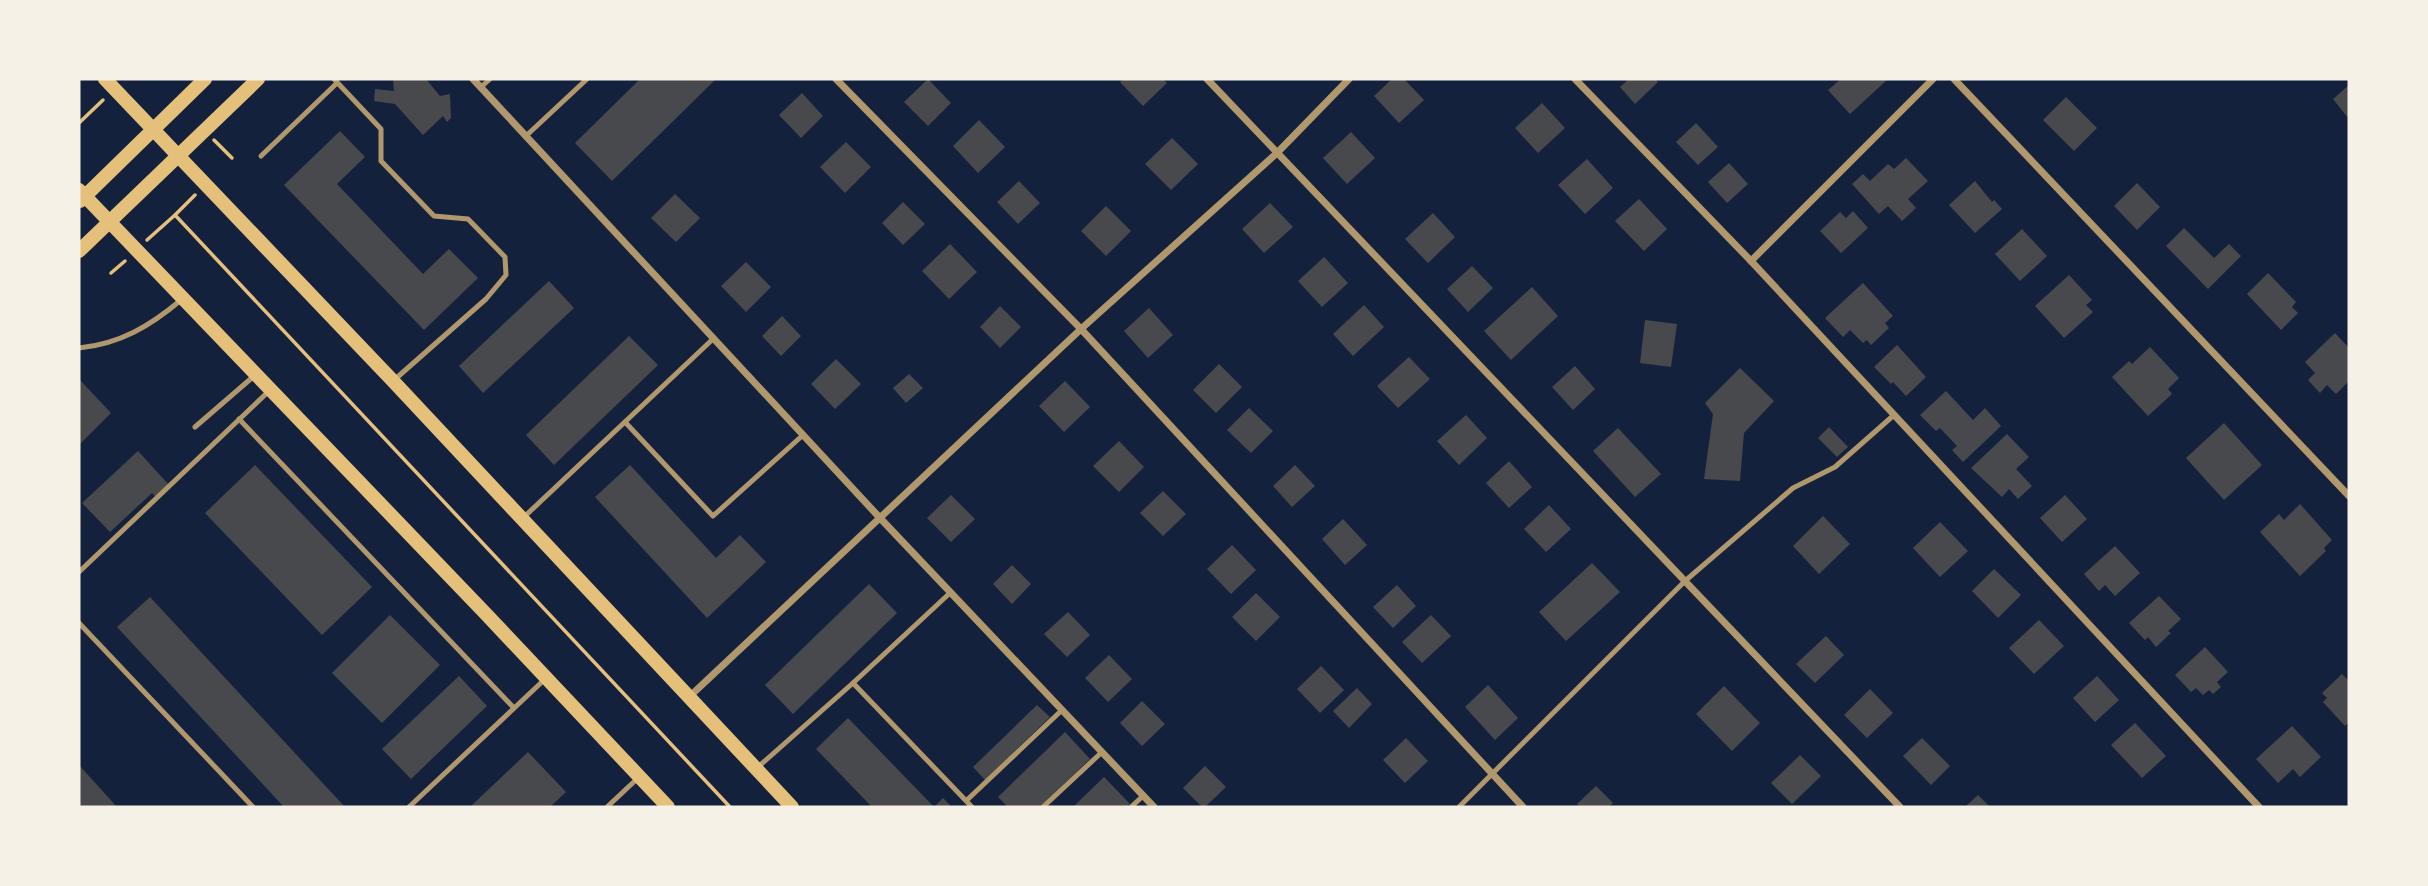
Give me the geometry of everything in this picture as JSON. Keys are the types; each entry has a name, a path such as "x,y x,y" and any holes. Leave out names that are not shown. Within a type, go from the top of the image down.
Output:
{"main road":[{"path":"205,79 153,131 81,196 111,222 668,807"},
{"path":"79,251 258,79"},
{"path":"110,83 792,807"}],"street":[{"path":"473,79 880,518 1154,807"},
{"path":"836,79 1081,329 1523,807"},
{"path":"1207,79 1900,807"},
{"path":"688,698 1081,329 1277,153 1349,79"},
{"path":"1575,79 1751,261 2259,807"},
{"path":"1751,261 1933,79"},
{"path":"1954,79 2349,496"}],"lane":[{"path":"481,87 490,79"},
{"path":"527,135 587,79"},
{"path":"261,156 336,81 381,129 381,161 434,216 468,219 505,257 506,275 486,299 393,381"},
{"path":"79,348 104,346 155,322 183,298"},
{"path":"521,519 714,338"},
{"path":"195,426 257,374"},
{"path":"79,572 271,389"},
{"path":"1459,807 1493,776 1685,580 1793,488 1835,467 1894,415"},
{"path":"239,419 513,707"},
{"path":"625,422 713,516 803,435"},
{"path":"756,769 853,684 951,592"},
{"path":"79,623 253,807"},
{"path":"409,807 546,677"},
{"path":"853,684 972,807"},
{"path":"967,800 1062,710"},
{"path":"1043,807 1102,752"},
{"path":"607,807 640,777"},
{"path":"1132,807 1143,796"}],"path":[{"path":"79,122 110,83"},
{"path":"213,139 232,158"},
{"path":"146,242 195,195"},
{"path":"175,215 730,807"},
{"path":"111,273 129,258"}],"building":[{"path":"393,79 426,79 440,96 450,94 451,118 447,122 443,116 423,135 395,104 374,101 375,89 394,91"},
{"path":"640,79 716,79 612,181 575,143"},
{"path":"928,79 951,103 928,126 904,102"},
{"path":"1123,79 1163,79 1167,83 1143,106 1120,82"},
{"path":"1392,79 1404,79 1424,100 1399,123 1374,96"},
{"path":"1629,79 1655,79 1658,82 1635,104 1620,87"},
{"path":"1841,79 1888,79 1850,114 1828,90"},
{"path":"2349,85 2349,116 2348,118 2333,99"},
{"path":"802,93 823,116 801,138 779,115"},
{"path":"2066,97 2097,128 2074,151 2043,120"},
{"path":"1542,103 1565,128 1538,153 1515,128"},
{"path":"979,120 1005,147 978,173 953,146"},
{"path":"1696,123 1718,147 1698,165 1676,142"},
{"path":"340,131 365,157 337,184 423,274 449,249 478,278 424,330 284,185"},
{"path":"1351,132 1375,158 1347,184 1323,158"},
{"path":"1172,138 1198,164 1171,190 1145,164"},
{"path":"846,142 871,167 845,193 820,167"},
{"path":"1906,158 1928,181 1908,199 1916,208 1902,221 1888,206 1879,214 1852,184 1863,174 1870,181 1888,164 1894,169"},
{"path":"1587,159 1613,188 1585,214 1558,185"},
{"path":"1729,163 1748,184 1727,203 1708,182"},
{"path":"1019,181 1040,203 1018,224 997,202"},
{"path":"1975,181 1992,202 1994,200 2002,209 1975,233 1949,205"},
{"path":"2137,183 2160,207 2137,230 2114,206"},
{"path":"675,194 700,218 676,242 651,218"},
{"path":"1639,199 1667,229 1644,251 1615,221"},
{"path":"903,202 925,224 903,245 882,223"},
{"path":"1270,203 1293,227 1264,253 1242,229"},
{"path":"1106,206 1131,231 1106,256 1081,231"},
{"path":"1853,211 1868,228 1841,253 1820,231 1840,212 1846,218"},
{"path":"1433,213 1455,237 1428,263 1405,239"},
{"path":"2184,228 2214,258 2229,244 2241,256 2208,289 2166,246"},
{"path":"2022,229 2047,256 2020,281 1995,254"},
{"path":"950,244 977,272 949,299 922,271"},
{"path":"1324,257 1348,283 1322,307 1298,281"},
{"path":"746,262 771,287 746,312 721,286"},
{"path":"1472,266 1493,288 1468,312 1447,289"},
{"path":"2268,273 2296,302 2292,307 2298,313 2281,330 2247,294"},
{"path":"2069,275 2092,300 2086,305 2093,312 2064,338 2035,306"},
{"path":"549,281 574,308 483,393 459,366"},
{"path":"1863,283 1893,316 1885,323 1889,328 1871,345 1867,340 1863,343 1850,330 1843,337 1825,318"},
{"path":"1532,287 1558,316 1511,360 1484,331"},
{"path":"1364,305 1384,327 1353,356 1333,334"},
{"path":"1000,306 1021,327 1000,348 980,327"},
{"path":"1149,308 1173,335 1148,358 1124,331"},
{"path":"782,316 801,336 781,356 762,336"},
{"path":"1645,320 1677,324 1671,367 1640,363"},
{"path":"2335,333 2349,348 2349,381 2336,394 2327,385 2320,393 2308,380 2315,373 2305,362"},
{"path":"629,336 658,365 554,465 526,435"},
{"path":"1897,345 1926,377 1906,396 1874,367"},
{"path":"2150,347 2179,378 2168,389 2172,394 2148,416 2112,377 2129,361 2132,364"},
{"path":"1409,357 1430,379 1398,408 1377,386"},
{"path":"836,359 861,384 835,409 811,384"},
{"path":"1219,364 1242,387 1216,413 1193,390"},
{"path":"1575,366 1595,389 1573,410 1552,387"},
{"path":"1740,368 1774,401 1744,433 1740,481 1704,479 1713,414 1705,403"},
{"path":"909,374 923,388 906,403 893,388"},
{"path":"79,379 111,413 79,445"},
{"path":"1065,381 1090,407 1064,432 1039,406"},
{"path":"1946,391 1973,420 1985,408 2001,426 1963,462 1952,450 1957,446 1940,428 1936,431 1920,415"},
{"path":"1249,408 1273,431 1251,453 1227,430"},
{"path":"1466,415 1487,438 1459,465 1437,441"},
{"path":"2224,423 2262,465 2224,500 2186,458"},
{"path":"1829,427 1848,447 1837,457 1818,438"},
{"path":"1618,428 1661,474 1635,497 1593,451"},
{"path":"2007,434 2029,457 2016,469 2032,486 2018,499 2009,489 2002,497 1971,468"},
{"path":"1119,441 1144,467 1119,492 1093,466"},
{"path":"138,451 170,486 157,498 152,493 110,532 82,503"},
{"path":"1509,461 1532,487 1509,508 1486,483"},
{"path":"255,465 372,587 322,635 205,513"},
{"path":"630,465 716,558 740,535 766,562 707,618 595,497"},
{"path":"1295,465 1315,486 1292,507 1273,486"},
{"path":"1163,491 1186,514 1163,536 1140,513"},
{"path":"951,495 975,519 951,542 927,518"},
{"path":"2065,495 2087,519 2062,542 2040,518"},
{"path":"2300,504 2332,540 2324,548 2326,551 2300,576 2260,532 2279,514 2284,520"},
{"path":"1549,505 1571,529 1546,552 1524,529"},
{"path":"1823,516 1850,544 1819,574 1793,546"},
{"path":"1343,519 1367,545 1345,565 1322,539"},
{"path":"1940,522 1968,551 1940,577 1913,548"},
{"path":"1232,545 1256,570 1231,594 1207,569"},
{"path":"2115,546 2140,573 2115,596 2105,585 2099,591 2084,574"},
{"path":"1592,563 1620,592 1566,641 1539,612"},
{"path":"1012,565 1031,584 1012,604 993,584"},
{"path":"1994,569 2021,595 1998,618 1972,591"},
{"path":"869,584 897,613 793,714 765,685"},
{"path":"1397,585 1416,606 1393,628 1373,607"},
{"path":"1256,593 1280,617 1256,641 1232,617"},
{"path":"2159,596 2181,619 2156,647 2148,637 2145,640 2129,623"},
{"path":"150,597 345,807 284,807 117,627"},
{"path":"1068,612 1090,635 1067,657 1044,634"},
{"path":"390,615 440,665 382,723 332,673"},
{"path":"1431,615 1451,636 1422,663 1402,642"},
{"path":"2039,620 2064,646 2034,674 2009,648"},
{"path":"1826,636 1844,655 1815,683 1796,664"},
{"path":"2205,647 2228,672 2217,682 2221,687 2213,694 2209,690 2203,695 2196,688 2191,692 2175,675"},
{"path":"1109,655 1132,679 1108,702 1085,678"},
{"path":"1321,666 1344,690 1320,713 1297,689"},
{"path":"2342,674 2349,681 2349,722 2345,726 2323,702 2327,698 2322,693"},
{"path":"459,676 487,706 411,779 382,749"},
{"path":"2097,676 2119,700 2095,722 2073,698"},
{"path":"1488,685 1518,718 1495,740 1465,707"},
{"path":"1724,686 1760,723 1732,751 1696,714"},
{"path":"1357,688 1372,704 1349,728 1333,711"},
{"path":"1870,689 1893,713 1867,738 1844,715"},
{"path":"1142,701 1165,724 1142,746 1120,723"},
{"path":"1037,705 1050,717 985,780 973,767"},
{"path":"848,718 934,807 872,807 816,749"},
{"path":"2135,723 2166,756 2142,778 2111,745"},
{"path":"2292,726 2321,757 2300,777 2293,769 2278,783 2256,759"},
{"path":"1065,732 1090,759 1040,807 1008,807 998,797"},
{"path":"1406,738 1428,761 1405,783 1383,760"},
{"path":"1922,738 1950,766 1931,785 1903,756"},
{"path":"528,752 566,792 550,807 470,807"},
{"path":"1800,755 1821,776 1792,804 1771,783"},
{"path":"79,765 117,807 79,807"},
{"path":"1205,766 1226,787 1202,807 1183,788"},
{"path":"1104,777 1130,804 1127,807 1073,807"},
{"path":"1596,786 1613,803 1609,807 1580,807 1577,804"},
{"path":"1978,795 1990,807 1965,807"},
{"path":"943,798 952,807 934,807"}]}
